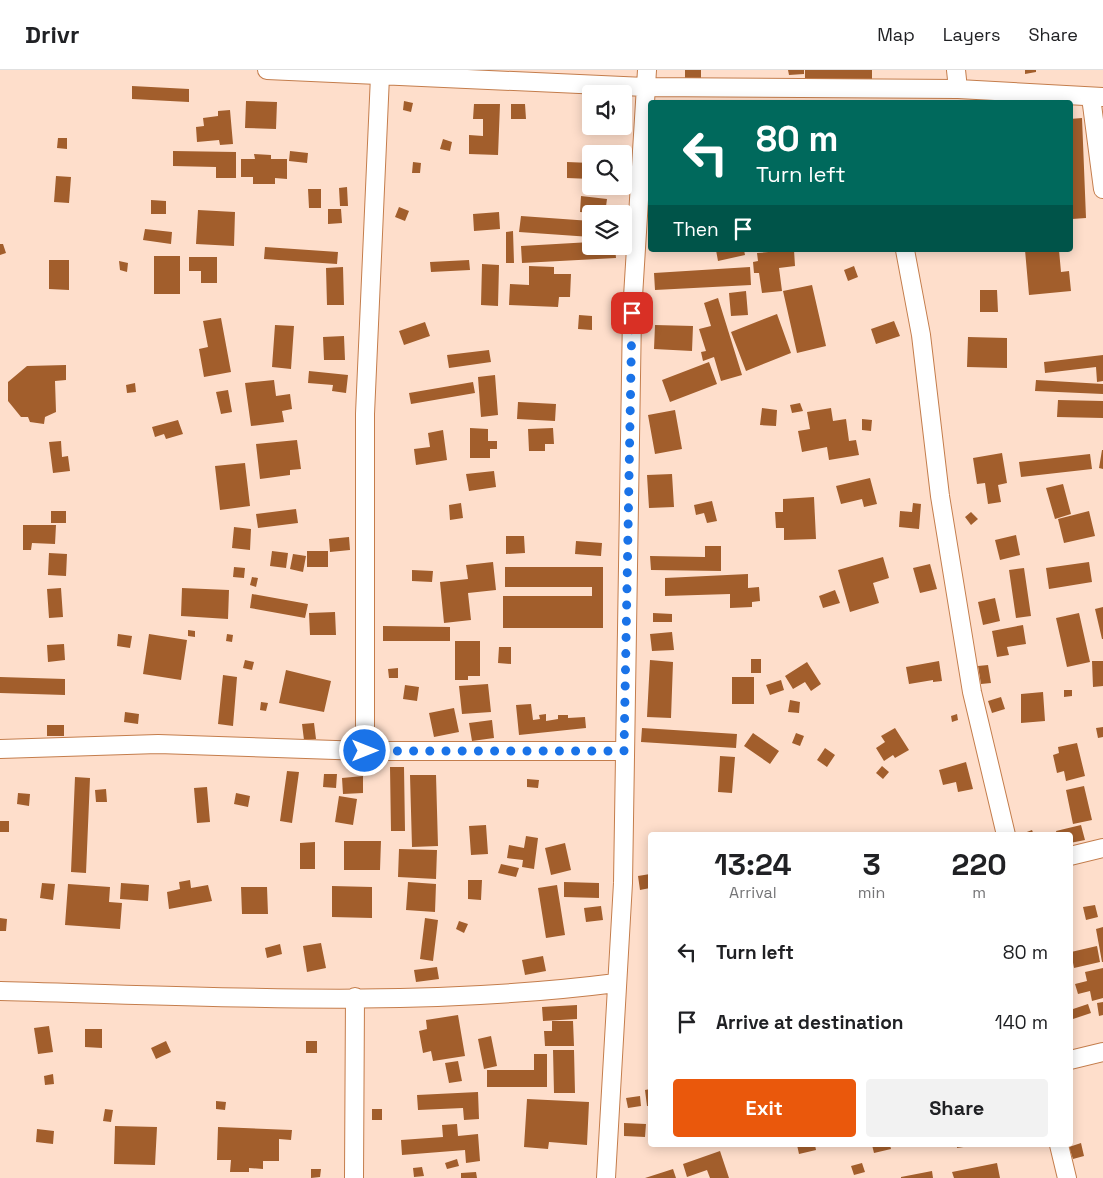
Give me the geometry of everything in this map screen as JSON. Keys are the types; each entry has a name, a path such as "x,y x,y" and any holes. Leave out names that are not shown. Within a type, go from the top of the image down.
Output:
{"street":[{"path":"268,70 380,76 646,79 883,96 958,89 1097,97 1103,189"},
{"path":"956,70 958,89"},
{"path":"365,751 366,414 380,76"},
{"path":"606,1178 623,883 632,313 646,79"},
{"path":"905,252 921,335 940,496 972,692 1005,832"},
{"path":"0,749 177,744 365,751 624,751"},
{"path":"1073,855 1103,848"},
{"path":"0,990 255,997 355,997 553,991 616,983"},
{"path":"354,1178 355,997"},
{"path":"1073,1059 1103,1052"},
{"path":"1060,1147 1068,1178"}],"building":[{"path":"685,70 701,70 701,79 685,80"},
{"path":"788,70 804,70 804,74 789,75"},
{"path":"805,70 872,70 872,80 805,80"},
{"path":"1025,70 1036,70 1036,72 1025,74"},
{"path":"132,86 189,89 189,102 132,99"},
{"path":"246,101 277,102 276,129 245,128"},
{"path":"404,101 413,103 411,112 403,110"},
{"path":"474,104 500,104 498,155 469,154 469,135 483,136 483,119 473,119"},
{"path":"511,104 525,104 526,119 511,119"},
{"path":"230,110 233,144 220,145 219,140 197,142 196,127 204,126 203,118 218,116 218,111"},
{"path":"1082,118 1086,218 1073,219 1073,119"},
{"path":"58,138 67,138 67,149 57,148"},
{"path":"443,139 452,142 450,151 440,149"},
{"path":"173,151 236,152 236,178 216,178 216,167 173,166"},
{"path":"290,151 308,153 307,163 289,161"},
{"path":"254,154 271,155 271,159 287,159 287,179 275,178 275,184 253,184 253,177 241,177 241,159 255,159"},
{"path":"413,162 421,163 420,173 412,173"},
{"path":"567,162 582,163 582,179 567,178"},
{"path":"56,176 71,177 69,203 54,202"},
{"path":"347,187 348,206 340,206 339,188"},
{"path":"308,189 321,189 321,208 309,208"},
{"path":"581,196 607,199 606,205 582,205 582,212 580,212"},
{"path":"151,200 166,201 166,214 151,214"},
{"path":"399,207 409,211 405,221 395,217"},
{"path":"328,209 341,209 342,223 328,224"},
{"path":"198,210 235,212 234,246 196,244"},
{"path":"499,212 500,229 474,231 473,214"},
{"path":"521,216 582,220 582,236 519,232"},
{"path":"145,229 172,232 171,244 143,240"},
{"path":"513,231 514,263 506,263 506,232"},
{"path":"582,243 582,255 616,255 616,258 522,263 521,246"},
{"path":"0,244 3,244 6,253 0,255"},
{"path":"265,247 338,252 337,264 264,259"},
{"path":"716,252 744,252 745,255 718,261"},
{"path":"794,252 795,266 779,268 782,291 762,293 759,273 754,273 753,262 758,261 757,253"},
{"path":"1025,252 1059,252 1061,272 1069,271 1071,291 1029,295"},
{"path":"154,256 180,256 180,294 154,294"},
{"path":"189,257 217,257 217,283 201,283 201,271 189,271"},
{"path":"49,260 69,260 69,290 49,289"},
{"path":"469,260 470,270 431,272 430,262"},
{"path":"119,261 128,263 127,272 120,270"},
{"path":"482,264 499,265 498,306 481,305"},
{"path":"529,266 554,267 554,274 571,274 570,297 559,297 558,307 509,305 510,284 529,285"},
{"path":"854,266 858,277 848,281 844,270"},
{"path":"343,267 344,305 327,305 326,268"},
{"path":"750,267 751,285 655,290 654,273"},
{"path":"812,285 826,346 797,353 783,291"},
{"path":"980,290 997,290 998,312 980,312"},
{"path":"746,291 748,315 731,316 729,293"},
{"path":"718,298 742,375 721,381 714,357 703,361 701,352 706,351 699,329 711,326 704,303"},
{"path":"777,314 791,353 746,371 731,332"},
{"path":"579,315 592,316 592,330 578,329"},
{"path":"221,318 231,372 204,377 199,349 208,347 203,321"},
{"path":"894,321 900,336 876,344 871,329"},
{"path":"425,322 430,336 404,345 399,331"},
{"path":"275,325 294,326 291,369 272,367"},
{"path":"655,325 693,326 692,351 654,349"},
{"path":"344,336 345,360 324,360 323,337"},
{"path":"968,337 1007,338 1007,368 967,367"},
{"path":"489,350 491,362 449,368 447,355"},
{"path":"1103,355 1103,381 1097,382 1096,367 1045,373 1044,362"},
{"path":"709,362 717,384 670,402 662,380"},
{"path":"66,365 66,380 55,381 56,412 45,417 44,424 30,422 28,417 21,417 8,401 8,382 27,366"},
{"path":"309,371 348,375 346,393 332,391 333,385 308,383"},
{"path":"495,375 498,415 481,417 478,377"},
{"path":"274,380 276,396 290,394 292,409 282,411 284,422 251,426 245,383"},
{"path":"1036,380 1103,384 1103,394 1035,391"},
{"path":"473,382 475,393 411,404 409,393"},
{"path":"135,383 136,392 127,393 126,385"},
{"path":"228,390 232,412 221,414 216,392"},
{"path":"1058,400 1103,401 1103,418 1057,417"},
{"path":"518,402 556,404 555,421 517,419"},
{"path":"800,403 803,411 792,413 790,405"},
{"path":"762,408 777,410 776,426 760,425"},
{"path":"831,408 833,421 846,419 849,441 856,440 859,455 829,460 827,447 802,452 798,431 810,429 807,412"},
{"path":"675,410 682,449 655,454 648,415"},
{"path":"862,419 872,420 871,431 862,430"},
{"path":"178,420 183,434 166,439 164,434 155,437 152,427"},
{"path":"470,428 488,429 488,441 497,441 497,449 490,449 490,458 470,458"},
{"path":"553,428 554,444 545,444 545,451 529,451 528,429"},
{"path":"443,430 447,460 416,465 414,449 430,447 428,433"},
{"path":"297,440 301,469 290,470 290,475 260,479 256,444"},
{"path":"61,441 62,457 68,456 70,471 53,473 49,442"},
{"path":"1103,450 1103,469 1099,468"},
{"path":"1002,453 1007,483 998,485 1001,502 988,504 985,483 977,484 973,458"},
{"path":"1090,454 1092,469 1021,477 1019,462"},
{"path":"245,463 250,506 220,510 215,466"},
{"path":"494,471 496,487 469,491 466,474"},
{"path":"672,474 674,507 649,508 647,475"},
{"path":"870,478 877,504 864,507 862,499 841,504 836,486"},
{"path":"1063,484 1071,514 1055,519 1046,488"},
{"path":"814,497 816,539 784,540 784,528 776,528 775,512 783,512 783,499"},
{"path":"712,501 717,521 707,523 704,513 696,515 694,505"},
{"path":"461,503 463,518 450,520 449,505"},
{"path":"913,503 921,504 919,529 899,527 900,511 912,512"},
{"path":"296,509 298,523 258,528 256,514"},
{"path":"51,511 66,511 66,523 51,523"},
{"path":"1089,511 1095,536 1064,543 1058,519"},
{"path":"971,512 978,519 971,525 965,517"},
{"path":"23,525 56,525 55,544 32,543 31,550 23,550"},
{"path":"234,527 251,529 250,550 232,548"},
{"path":"1016,535 1020,555 1000,560 995,540"},
{"path":"506,536 524,536 525,553 506,554"},
{"path":"349,537 350,550 330,552 329,539"},
{"path":"576,541 602,543 601,556 575,554"},
{"path":"705,546 721,546 721,571 651,570 650,556 705,557"},
{"path":"272,551 288,553 286,568 270,566"},
{"path":"307,551 328,551 328,567 307,567"},
{"path":"49,553 67,554 66,576 48,575"},
{"path":"293,554 306,556 303,572 290,569"},
{"path":"883,557 889,578 873,583 879,603 850,612 838,570"},
{"path":"493,562 496,590 468,593 471,620 444,623 440,582 468,579 466,565"},
{"path":"1089,562 1092,582 1049,589 1046,568"},
{"path":"930,564 937,589 920,593 913,568"},
{"path":"234,567 245,568 244,578 233,577"},
{"path":"505,567 603,567 603,628 503,628 503,596 592,596 592,587 505,587"},
{"path":"1024,568 1031,616 1016,618 1009,570"},
{"path":"412,570 433,571 432,582 412,581"},
{"path":"748,574 748,588 759,587 760,601 752,602 752,607 730,608 730,594 665,596 665,578"},
{"path":"252,577 258,578 256,587 250,585"},
{"path":"61,588 63,617 49,618 47,589"},
{"path":"182,588 229,590 228,619 181,616"},
{"path":"835,590 840,603 823,608 819,596"},
{"path":"252,594 308,604 305,618 250,608"},
{"path":"995,598 1000,621 983,625 978,602"},
{"path":"1103,607 1103,639 1102,639 1095,609"},
{"path":"335,612 336,635 310,635 309,613"},
{"path":"653,613 672,614 672,622 653,622"},
{"path":"1079,613 1090,662 1067,667 1056,618"},
{"path":"1023,625 1026,644 1007,647 1009,655 997,657 992,631"},
{"path":"383,626 450,627 450,641 383,641"},
{"path":"188,630 195,631 195,637 188,636"},
{"path":"672,632 674,650 652,651 650,634"},
{"path":"118,634 132,636 130,648 117,646"},
{"path":"149,634 187,640 181,680 143,674"},
{"path":"227,634 233,635 232,642 226,641"},
{"path":"455,641 480,641 480,676 468,676 468,680 455,680"},
{"path":"64,644 65,660 48,662 47,645"},
{"path":"499,647 511,647 511,664 498,663"},
{"path":"751,659 761,659 761,673 751,673"},
{"path":"245,660 254,662 252,670 243,668"},
{"path":"650,660 673,662 671,718 647,717"},
{"path":"939,661 942,681 933,682 933,680 909,684 906,667"},
{"path":"1092,661 1103,661 1103,686 1093,687"},
{"path":"807,662 821,684 811,691 805,682 793,689 785,676"},
{"path":"988,665 991,683 981,684 978,666"},
{"path":"398,668 398,678 389,678 388,669"},
{"path":"286,670 331,681 324,712 279,703"},
{"path":"223,675 237,677 233,726 218,724"},
{"path":"0,677 65,679 65,695 0,693"},
{"path":"732,677 754,677 754,704 732,704"},
{"path":"781,680 784,690 770,695 766,685"},
{"path":"488,684 491,712 462,714 459,686"},
{"path":"405,685 419,687 417,701 403,699"},
{"path":"1064,690 1072,690 1072,696 1064,697"},
{"path":"1043,692 1045,721 1021,723 1021,694"},
{"path":"1001,697 1005,709 992,713 988,701"},
{"path":"790,700 800,702 799,713 788,712"},
{"path":"261,702 268,703 266,711 260,710"},
{"path":"531,704 533,720 540,719 539,715 546,714 546,721 558,719 558,715 568,715 568,718 585,717 586,728 519,735 516,705"},
{"path":"454,708 459,732 434,737 429,713"},
{"path":"125,712 139,714 138,724 124,722"},
{"path":"957,714 958,720 952,722 951,716"},
{"path":"492,720 494,738 472,741 469,723"},
{"path":"314,723 316,739 304,740 302,724"},
{"path":"47,725 64,725 64,736 47,736"},
{"path":"1103,727 1103,737 1098,738 1096,728"},
{"path":"642,728 737,734 736,748 641,742"},
{"path":"895,728 909,750 895,758 893,755 884,761 876,748 885,742 881,736"},
{"path":"753,733 779,751 770,764 744,746"},
{"path":"796,733 804,736 800,746 792,743"},
{"path":"1077,743 1085,776 1066,781 1064,771 1057,773 1053,755 1059,753 1058,747"},
{"path":"825,748 835,755 827,767 817,760"},
{"path":"720,756 735,757 732,793 718,792"},
{"path":"966,762 973,789 958,792 956,782 943,785 939,770"},
{"path":"882,766 889,772 883,779 876,773"},
{"path":"390,767 404,767 405,831 391,831"},
{"path":"287,771 299,772 292,823 280,821"},
{"path":"324,774 337,774 336,788 323,787"},
{"path":"410,775 436,775 438,846 412,847"},
{"path":"363,776 363,793 343,794 342,778"},
{"path":"75,777 90,778 86,873 71,872"},
{"path":"527,779 539,780 538,788 527,787"},
{"path":"1084,786 1092,820 1073,824 1066,790"},
{"path":"207,787 210,822 197,823 194,788"},
{"path":"106,789 107,802 96,802 95,790"},
{"path":"18,793 30,794 29,806 17,804"},
{"path":"236,793 250,796 248,807 234,804"},
{"path":"339,796 357,799 353,825 335,822"},
{"path":"0,821 9,821 9,832 0,832"},
{"path":"486,825 488,854 471,855 469,826"},
{"path":"1081,825 1085,840 1073,842 1073,832 1056,831"},
{"path":"526,836 538,838 534,869 522,867 523,860 507,858 509,845 524,848"},
{"path":"344,841 381,841 380,870 344,870"},
{"path":"315,842 315,869 300,869 300,843"},
{"path":"565,843 571,870 551,875 545,848"},
{"path":"399,849 437,850 436,879 398,877"},
{"path":"501,864 519,868 516,877 498,873"},
{"path":"648,874 648,888 640,890 638,876"},
{"path":"190,880 191,888 208,885 212,901 169,909 167,892 180,889 179,882"},
{"path":"468,880 482,880 481,900 468,899"},
{"path":"408,882 436,884 435,912 406,910"},
{"path":"564,882 599,883 599,898 564,897"},
{"path":"42,883 55,884 53,900 40,898"},
{"path":"121,883 149,885 148,901 120,899"},
{"path":"68,884 110,887 109,902 122,903 120,929 65,925"},
{"path":"557,885 565,935 546,938 538,888"},
{"path":"332,886 372,887 372,918 332,917"},
{"path":"241,887 267,887 268,914 242,914"},
{"path":"1095,905 1098,917 1086,920 1083,907"},
{"path":"601,906 603,920 586,922 584,908"},
{"path":"0,918 7,919 6,931 0,931"},
{"path":"425,918 438,920 433,961 420,959"},
{"path":"459,921 468,924 464,933 456,929"},
{"path":"1103,927 1103,962 1102,962 1096,929"},
{"path":"321,943 326,968 307,972 303,946"},
{"path":"280,944 282,954 267,958 265,948"},
{"path":"1097,946 1100,962 1074,968 1073,952"},
{"path":"543,956 546,971 525,975 522,960"},
{"path":"437,967 439,979 416,982 414,970"},
{"path":"1103,968 1103,998 1092,1001 1090,991 1078,994 1075,984 1087,981 1085,972"},
{"path":"1103,1002 1103,1015 1099,1016 1097,1003"},
{"path":"1088,1004 1091,1013 1073,1019 1073,1009"},
{"path":"577,1005 577,1019 543,1021 542,1007"},
{"path":"458,1015 465,1056 433,1061 431,1051 423,1053 419,1031 427,1029 426,1020"},
{"path":"552,1021 573,1021 574,1046 545,1046 544,1031 552,1031"},
{"path":"49,1026 53,1052 38,1054 34,1028"},
{"path":"85,1029 102,1029 102,1048 85,1047"},
{"path":"491,1036 497,1066 484,1069 478,1039"},
{"path":"166,1041 171,1052 156,1059 151,1048"},
{"path":"306,1041 317,1041 317,1053 306,1053"},
{"path":"553,1050 574,1050 575,1093 554,1093"},
{"path":"534,1054 547,1054 547,1087 487,1087 487,1070 534,1070"},
{"path":"458,1061 462,1081 449,1083 445,1063"},
{"path":"53,1074 54,1084 45,1085 44,1076"},
{"path":"648,1089 648,1106 647,1106 645,1090"},
{"path":"478,1092 479,1119 464,1120 463,1108 418,1110 417,1095"},
{"path":"640,1096 641,1106 628,1108 626,1098"},
{"path":"527,1099 589,1102 587,1145 549,1142 548,1149 524,1147"},
{"path":"216,1101 226,1102 225,1110 216,1109"},
{"path":"105,1109 113,1110 111,1122 103,1121"},
{"path":"372,1109 382,1109 382,1120 372,1120"},
{"path":"624,1123 646,1124 645,1137 624,1136"},
{"path":"457,1124 458,1136 478,1134 480,1161 466,1163 465,1150 402,1155 401,1140 443,1137 442,1125"},
{"path":"115,1126 157,1127 155,1165 114,1164"},
{"path":"218,1127 292,1130 291,1140 279,1139 279,1161 263,1161 263,1169 249,1168 249,1172 230,1172 231,1160 217,1160"},
{"path":"37,1129 54,1131 53,1144 36,1142"},
{"path":"1081,1143 1084,1156 1073,1159 1069,1147"},
{"path":"797,1147 815,1147 816,1150 799,1154"},
{"path":"872,1147 890,1147 891,1149 874,1153"},
{"path":"720,1151 729,1178 710,1178 707,1170 687,1177 683,1164"},
{"path":"457,1159 459,1166 447,1169 445,1163"},
{"path":"862,1163 865,1172 854,1175 851,1166"},
{"path":"997,1163 1000,1178 954,1178 952,1172"},
{"path":"422,1167 424,1176 414,1177 413,1168"},
{"path":"311,1169 321,1169 320,1177 311,1178"},
{"path":"673,1169 676,1178 645,1178"},
{"path":"932,1171 933,1178 901,1178 901,1177"},
{"path":"476,1172 477,1178 461,1178 461,1173"}],"route":[{"path":"365,751 624,751 632,313"}]}
